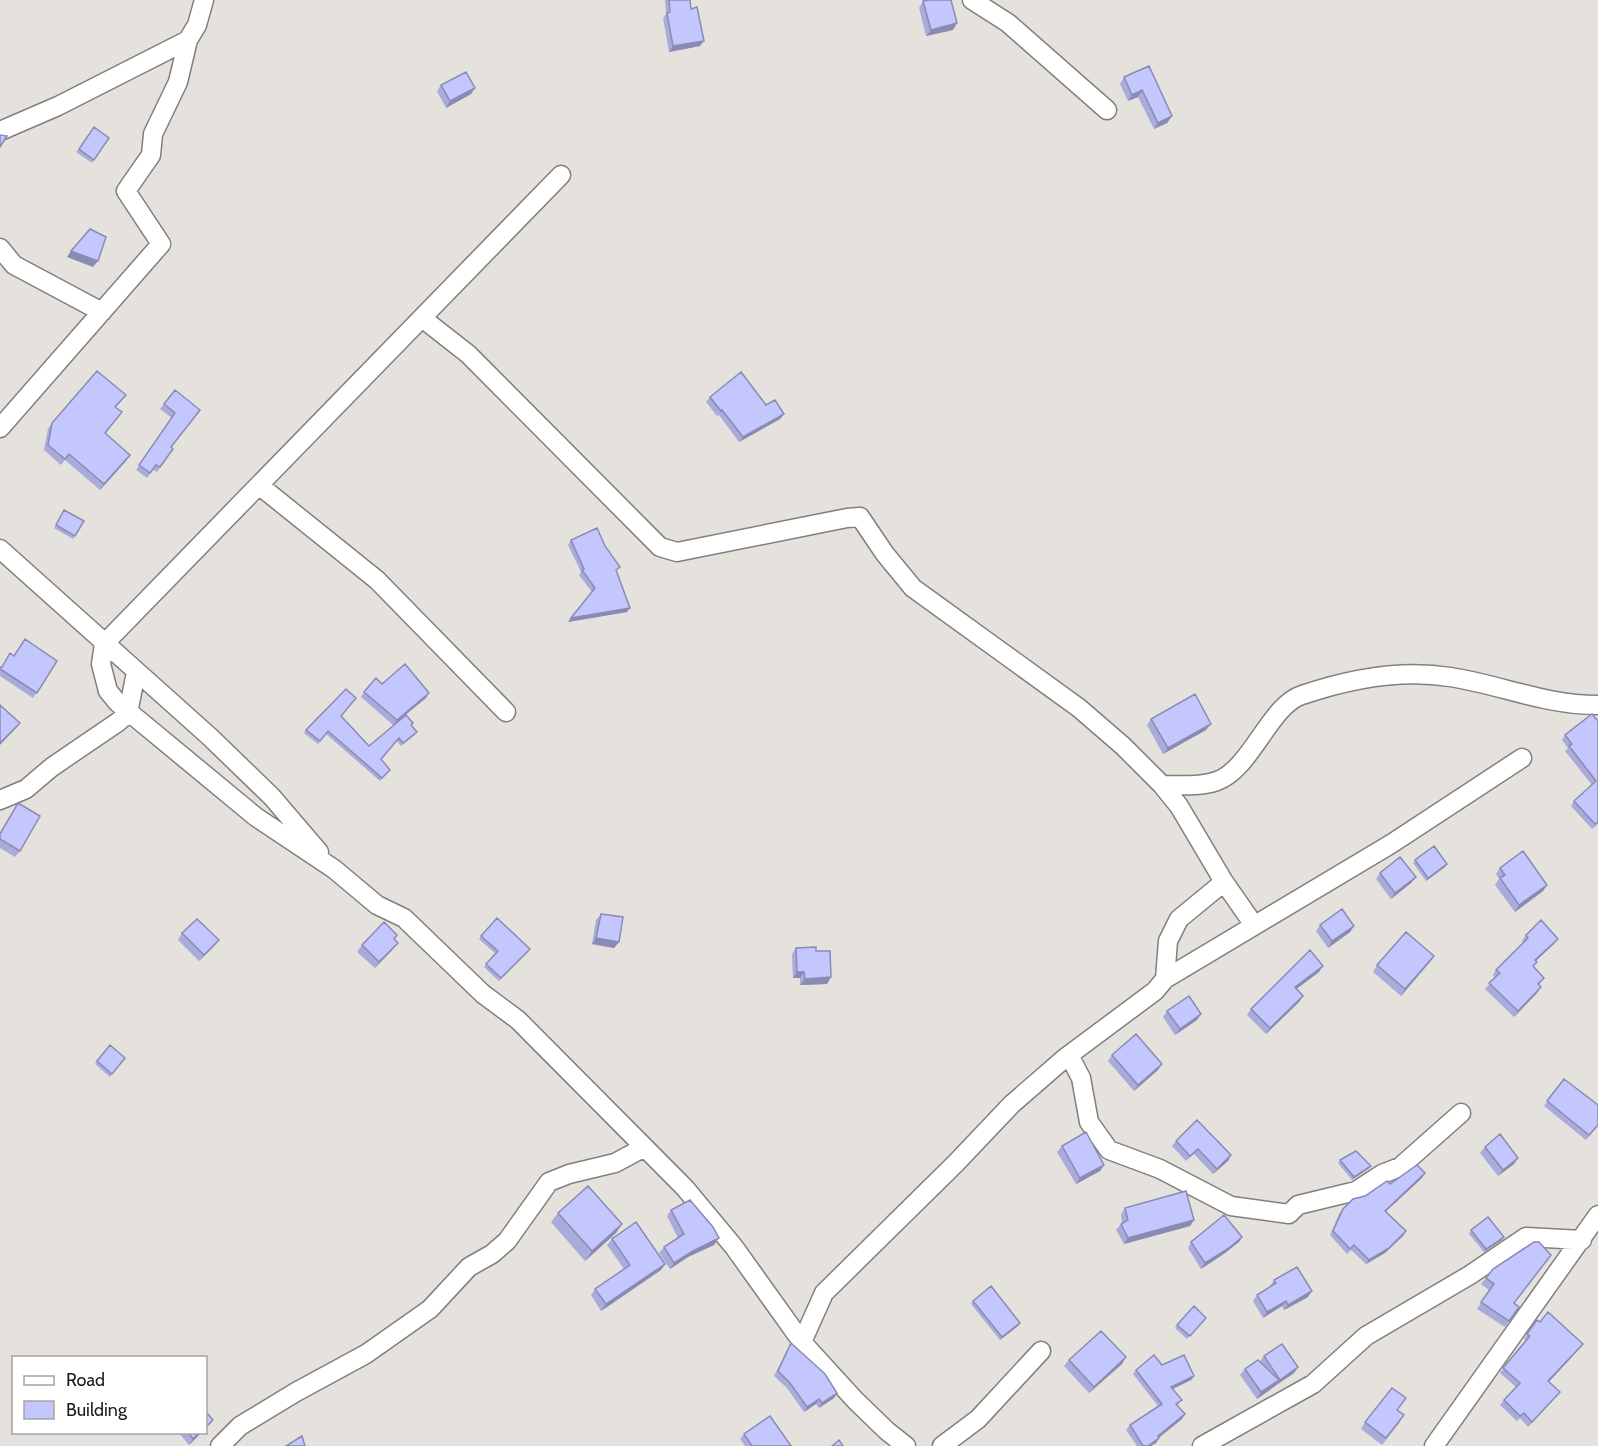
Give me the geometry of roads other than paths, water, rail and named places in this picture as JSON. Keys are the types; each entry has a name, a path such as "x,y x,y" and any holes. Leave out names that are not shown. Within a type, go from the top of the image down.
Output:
{"street":[{"path":"0,428 161,244 126,191 151,155 153,134 178,82 188,40 197,25 204,0"},
{"path":"972,0 1008,23 1107,110"},
{"path":"0,131 58,106 188,40"},
{"path":"561,175 104,644 101,664 108,691 128,712 256,817 334,869 377,905 404,918 483,994 518,1020 685,1188 712,1219 802,1342 855,1400 906,1446"},
{"path":"0,248 14,265 102,312"},
{"path":"422,318 468,354 660,548 677,552 860,517 885,554 913,588 1079,708 1123,746 1162,785 1179,806 1224,882 1254,925"},
{"path":"260,486 376,580 506,712"},
{"path":"0,549 210,737 272,797 334,869"},
{"path":"0,800 26,789 52,767 128,712 136,672"},
{"path":"1162,785 1205,784 1225,777 1249,754 1273,721 1293,699 1324,688 1365,678 1400,674 1448,677 1562,703 1598,705"},
{"path":"802,1342 824,1293 956,1163 1012,1104 1069,1055 1155,991 1165,979 1391,844 1522,758"},
{"path":"1165,979 1168,940 1173,927 1179,919 1224,882"},
{"path":"1069,1055 1081,1078 1089,1122 1109,1150 1160,1168 1232,1206 1288,1214 1298,1205 1356,1191 1382,1174 1400,1167 1461,1113"},
{"path":"220,1446 240,1426 366,1354 430,1309 469,1267 492,1254 507,1241 549,1182 569,1174 615,1163 643,1148"},
{"path":"1434,1446 1598,1215"},
{"path":"1202,1446 1313,1384 1366,1336 1470,1275 1526,1237 1582,1240"},
{"path":"942,1446 978,1419 1041,1351"}]}
